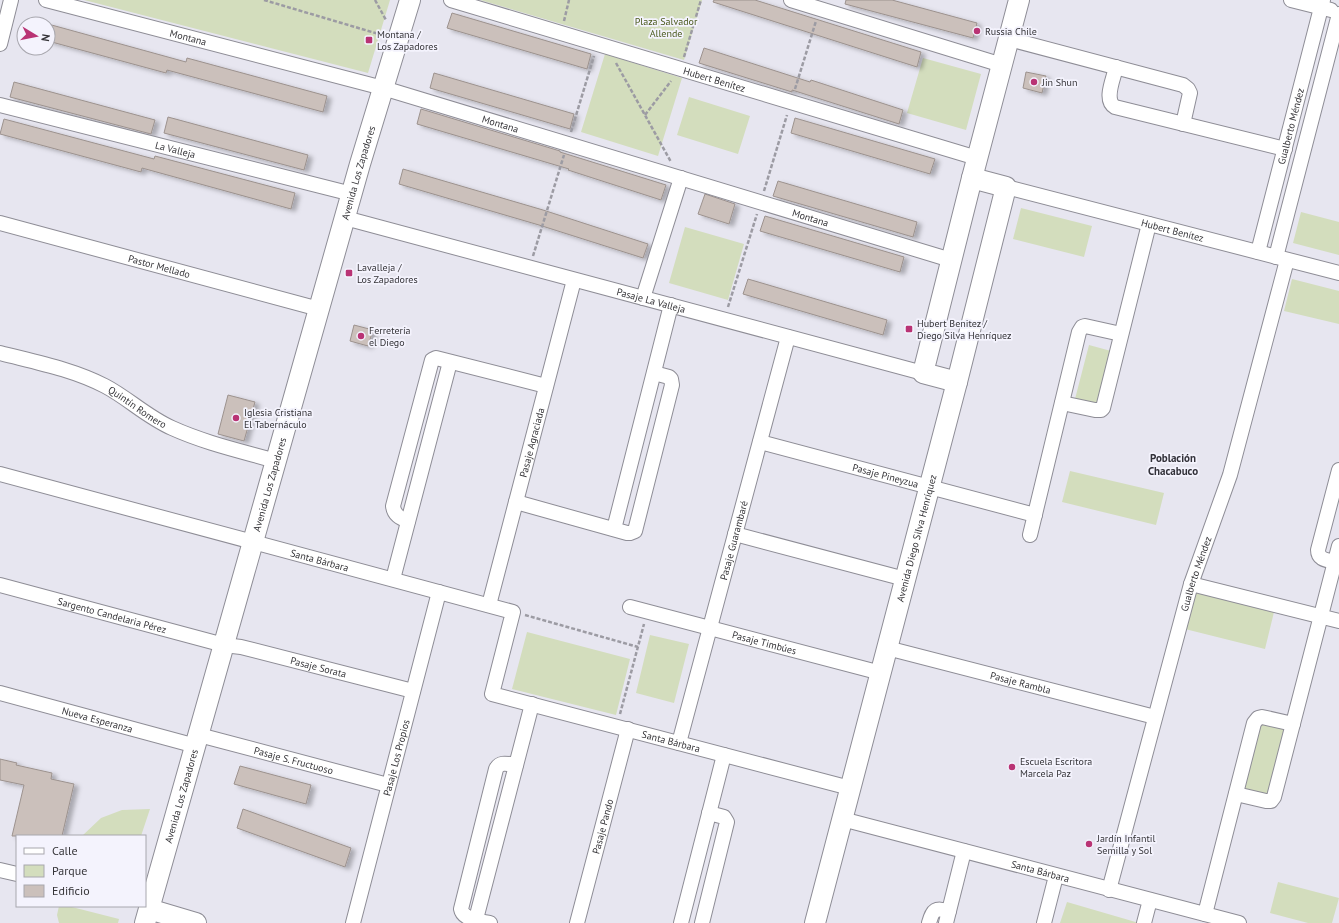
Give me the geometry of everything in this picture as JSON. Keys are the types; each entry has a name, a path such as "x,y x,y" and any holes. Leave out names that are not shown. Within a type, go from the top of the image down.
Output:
{"street":[{"path":"0,44 11,0"},
{"name":"Montana","path":"46,0 383,88 951,260"},
{"name":"Avenida Los Zapadores","path":"146,907 197,741 345,218 410,0"},
{"name":"Hubert Benítez","path":"451,0 977,158"},
{"path":"791,0 1002,65"},
{"path":"923,373 977,158 1019,0"},
{"path":"1291,0 1322,4 1339,13"},
{"name":"Gualberto Méndez","path":"1258,252 1322,4"},
{"name":"Gualberto Méndez","path":"1109,890 1191,584 1230,474 1339,13"},
{"path":"1009,39 1186,86 1190,92 1190,97 1183,124"},
{"path":"1116,67 1109,97 1112,106 1285,149"},
{"name":"La Valleja","path":"0,105 352,194"},
{"path":"643,298 680,178"},
{"path":"972,178 1006,187"},
{"name":"Hubert Benítez","path":"1006,187 1339,273"},
{"name":"Avenida Diego Silva Henríquez","path":"815,923 957,382 1006,187"},
{"name":"Pasaje La Valleja","path":"345,218 957,382"},
{"name":"Pastor Mellado","path":"0,223 319,309"},
{"path":"1062,403 1096,410 1101,410 1103,408 1149,224"},
{"name":"Pasaje Agraciada","path":"489,605 574,280"},
{"path":"614,529 671,306"},
{"path":"1030,535 1079,332 1082,327 1089,326 1121,334"},
{"name":"Pasaje Guarambaré","path":"679,743 788,337"},
{"name":"Quintín Romero","path":"0,353 90,378 118,394 143,412 172,428 200,439 276,461"},
{"path":"393,579 408,521 402,519 395,513 393,510 394,502 432,360 436,358 546,386"},
{"path":"516,502 614,529 630,533 633,532 636,528 672,384 669,377 654,373"},
{"name":"Pasaje Pineyzua","path":"760,442 1035,515"},
{"path":"1335,562 1322,558 1318,553 1318,550 1339,470"},
{"name":"Santa Bárbara","path":"0,474 513,612 492,694 850,788"},
{"path":"735,534 905,579"},
{"path":"1236,794 1266,801 1271,801 1273,799 1339,546"},
{"path":"1191,584 1339,621"},
{"name":"Sargento Candelaria Pérez","path":"0,585 224,645"},
{"name":"Pasaje Los Propios","path":"353,923 439,592"},
{"name":"Pasaje Timbúes","path":"630,607 881,672"},
{"name":"Pasaje Sorata","path":"224,645 241,647 413,690"},
{"name":"Pasaje Rambla","path":"887,648 1155,717"},
{"name":"Nueva Esperanza","path":"0,693 197,741"},
{"path":"476,919 532,704"},
{"path":"1205,914 1254,723 1262,717 1293,724"},
{"name":"Pasaje Pando","path":"577,923 622,728"},
{"name":"Pasaje S. Fructuoso","path":"197,741 388,785"},
{"path":"681,923 724,755"},
{"path":"490,923 466,917 462,913 461,906 496,769 499,764 502,763 516,765"},
{"path":"702,923 727,822 724,817 709,813"},
{"name":"Santa Bárbara","path":"842,819 1239,923"},
{"path":"947,917 964,851"},
{"path":"0,870 16,874"},
{"path":"1044,923 1056,876"},
{"path":"1144,923 1150,900"},
{"path":"929,923 931,915 935,910 941,909 947,917"},
{"path":"144,913 196,923"}],"path":[{"path":"264,0 398,40"},
{"path":"560,33 569,0"},
{"path":"724,320 820,9"},
{"path":"606,46 680,178"},
{"path":"513,612 638,647"},
{"path":"622,728 638,647 648,612"}],"green space":[{"path":"84,0 390,0 368,73"},
{"name":"Plaza Salvador Allende","path":"480,0 702,0 684,60"},
{"path":"605,54 682,78 658,156 581,132"},
{"path":"923,58 981,74 966,130 907,113"},
{"path":"689,97 750,116 738,154 677,135"},
{"path":"1021,208 1092,226 1084,257 1013,239"},
{"path":"1301,212 1339,222 1339,255 1293,243"},
{"path":"685,227 744,244 728,300 669,283"},
{"path":"1292,279 1339,291 1339,324 1284,311"},
{"path":"1089,345 1111,351 1097,404 1075,399"},
{"path":"1070,471 1164,493 1156,525 1062,502"},
{"path":"1194,592 1274,612 1265,649 1185,629"},
{"path":"527,632 630,659 616,715 512,689"},
{"path":"650,635 689,644 674,703 636,693"},
{"path":"1263,723 1282,727 1286,733 1270,795 1243,789 1257,726"},
{"path":"150,809 141,835 83,835 101,818 122,810"},
{"path":"1278,882 1339,898 1332,923 1308,923 1270,913"},
{"path":"1067,902 1139,923 1060,923"},
{"path":"59,907 72,907 119,919 118,923 59,923 57,915"}],"building":[{"path":"714,0 755,0 921,52 917,67 713,2"},
{"path":"846,0 892,0 977,23 973,38 845,4"},
{"path":"452,13 591,54 587,69 447,28"},
{"path":"56,26 186,62 187,58 327,96 323,112 167,70 166,73 56,43"},
{"path":"704,48 810,82 811,80 903,110 899,124 792,90 792,92 699,63"},
{"name":"Jin Shun","path":"1026,72 1046,76 1042,93 1023,88"},
{"path":"434,73 574,114 570,129 430,88"},
{"path":"14,82 155,120 151,134 10,97"},
{"path":"421,109 666,185 661,200 568,170 569,169 417,124"},
{"path":"168,117 308,155 304,170 164,133"},
{"path":"795,118 935,159 930,174 791,133"},
{"path":"4,119 154,159 155,156 295,193 291,209 142,168 141,172 0,134"},
{"path":"403,169 543,210 648,244 643,258 539,225 399,184"},
{"path":"778,181 917,222 913,237 773,196"},
{"path":"705,194 735,204 729,224 698,214"},
{"path":"765,216 904,257 900,272 760,231"},
{"path":"748,279 887,320 883,335 743,294"},
{"name":"Ferretería el Diego","path":"354,325 373,330 368,346 350,341"},
{"name":"Iglesia Cristiana El Tabernáculo","path":"228,395 255,402 244,441 218,434"},
{"path":"0,759 17,763 16,765 52,773 51,779 74,784 62,835 12,836 24,785 0,780"},
{"path":"240,766 311,785 306,804 234,784"},
{"path":"243,809 351,848 345,867 237,828"}],"place":[{"name":"Russia Chile","path":"977,31"},
{"name":"Montana / Los Zapadores","path":"369,40"},
{"name":"Jin Shun","path":"1034,82"},
{"name":"Lavalleja / Los Zapadores","path":"349,273"},
{"name":"Hubert Benitez / Diego Silva Henríquez","path":"909,329"},
{"name":"Ferretería el Diego","path":"361,336"},
{"name":"Iglesia Cristiana El Tabernáculo","path":"236,418"},
{"name":"Escuela Escritora Marcela Paz","path":"1012,767"},
{"name":"Jardín Infantil Semilla y Sol","path":"1089,844"}],"district":[{"name":"Población Chacabuco","path":"1173,464"}]}
